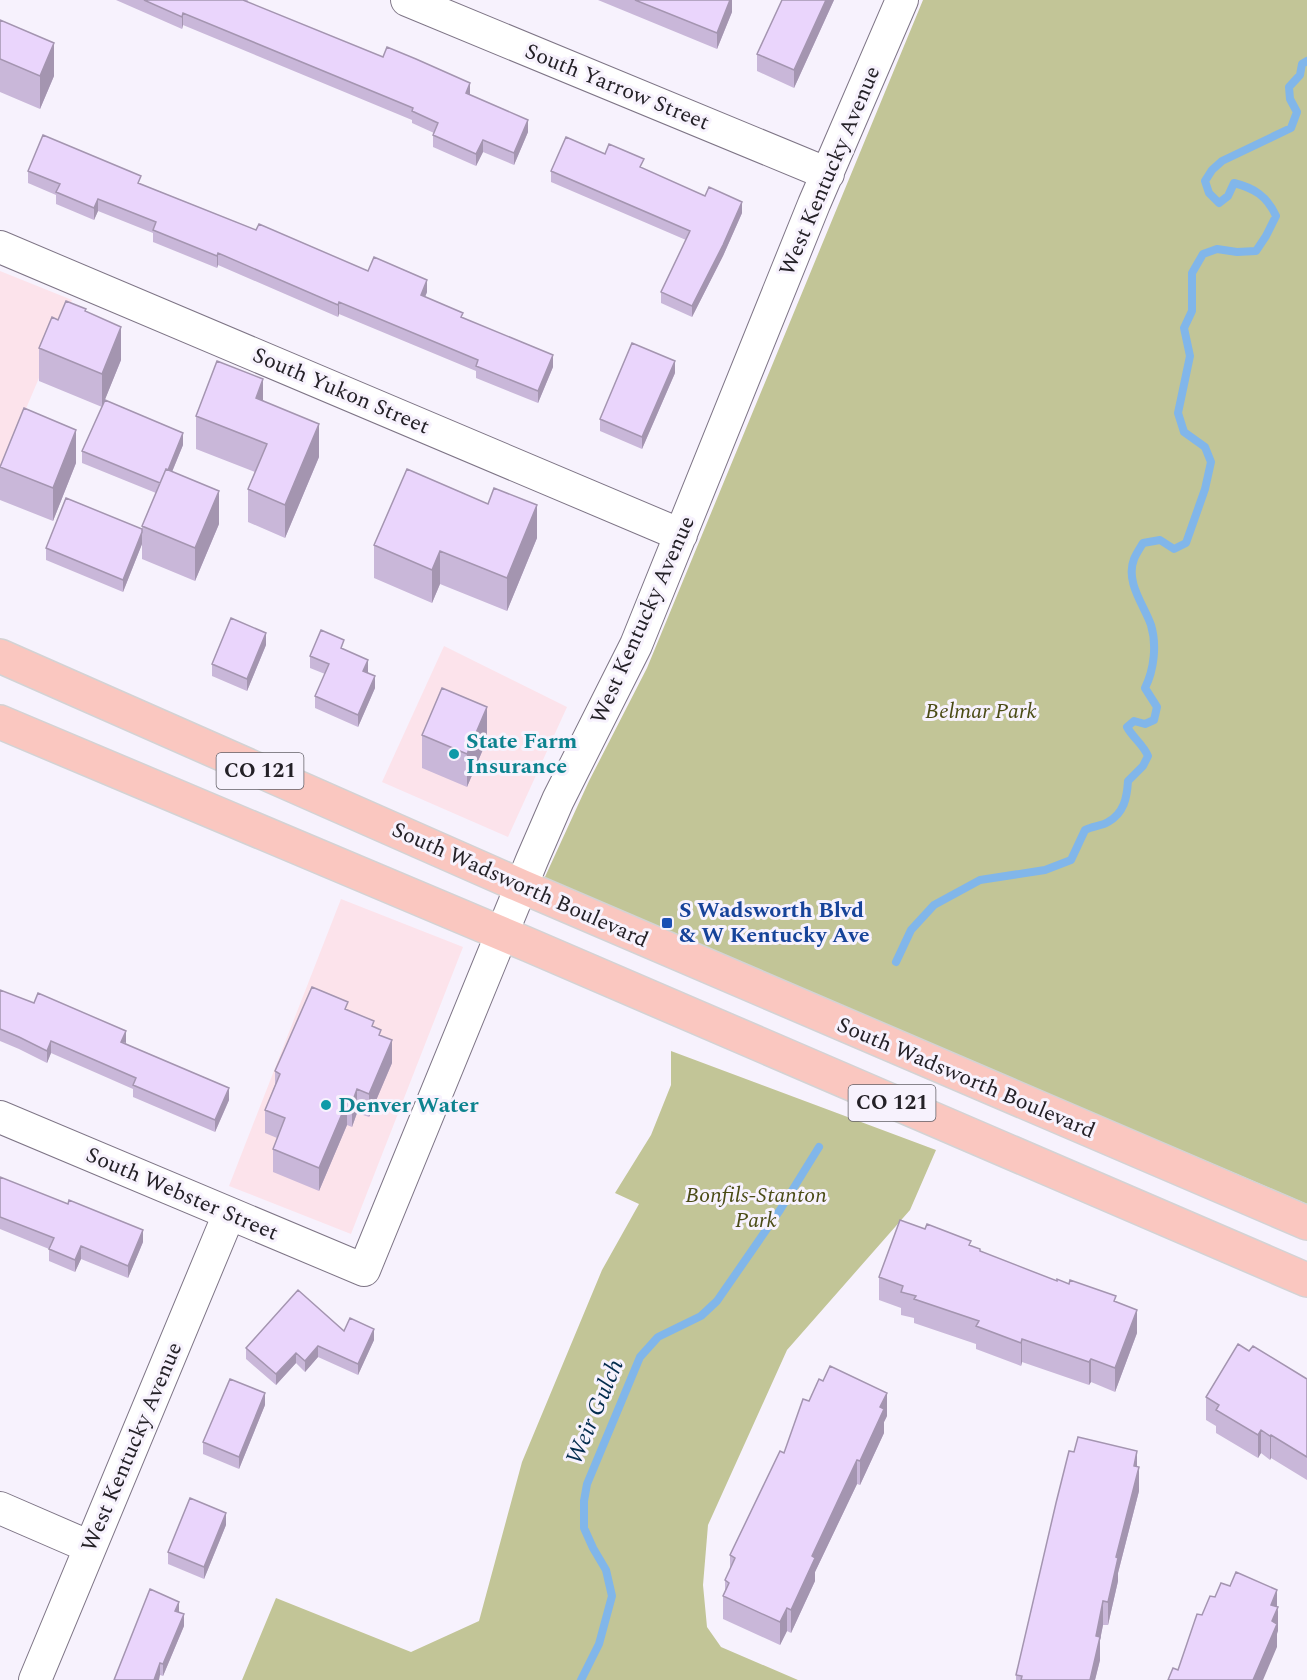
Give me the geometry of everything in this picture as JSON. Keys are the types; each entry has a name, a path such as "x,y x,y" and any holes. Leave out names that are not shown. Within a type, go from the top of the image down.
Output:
{"main road":[{"name":"South Wadsworth Boulevard","path":"0,656 521,886 1307,1223"},
{"name":"CO 121","path":"0,722 502,934 1307,1280"}],"street":[{"name":"South Yarrow Street","path":"407,0 828,174"},
{"name":"West Kentucky Avenue","path":"364,1270 558,800 636,645 828,174 902,0"},
{"name":"South Yukon Street","path":"0,247 681,535"},
{"name":"South Webster Street","path":"0,1117 364,1270"},
{"name":"West Kentucky Avenue","path":"35,1680 230,1214"},
{"path":"0,1508 90,1546"}],"shaded area":[{"path":"0,271 72,300 0,470"},
{"path":"444,646 567,707 508,837 382,782"},
{"path":"341,899 463,947 351,1234 229,1186"}],"green space":[{"name":"Belmar Park","path":"923,0 1307,0 1307,1204 544,879 589,781 647,668"},
{"name":"Bonfils-Stanton Park","path":"671,1051 936,1150 910,1210 787,1350 708,1525 703,1585 707,1627 721,1647 798,1680 242,1680 276,1598 411,1652 479,1621 522,1462 602,1270 639,1204 615,1193 651,1135 671,1085"}],"building":[{"path":"144,0 243,0 383,57 387,47 416,59 470,83 466,93 528,120 514,153 483,140 476,154 433,135 438,123 412,111 413,108 183,13 182,17"},
{"path":"635,0 730,0 717,33"},
{"path":"782,0 826,0 794,70 757,54"},
{"path":"0,20 54,43 40,76 0,59"},
{"path":"43,135 141,176 138,183 256,230 259,224 368,271 374,257 427,280 421,295 463,313 461,317 553,355 538,391 476,366 478,360 339,302 338,305 218,253 217,256 153,230 156,222 98,199 94,208 56,192 60,184 28,171"},
{"path":"566,137 605,154 609,144 644,159 640,167 705,196 709,187 742,202 692,306 661,292 690,231 551,171"},
{"path":"66,301 121,327 102,374 39,348 52,317 58,320"},
{"path":"632,343 675,361 642,437 600,419"},
{"path":"217,361 263,379 256,398 319,424 285,505 248,489 267,444 196,416"},
{"path":"105,400 183,433 168,470 166,469 160,483 82,451"},
{"path":"24,408 76,430 53,488 0,467"},
{"path":"166,469 219,491 195,548 142,526"},
{"path":"407,469 488,504 494,488 537,505 507,578 440,551 432,570 374,545"},
{"path":"66,498 142,529 123,580 46,548"},
{"path":"231,618 266,633 247,679 212,664"},
{"path":"321,630 344,640 341,648 368,660 363,671 375,676 358,715 315,696 329,664 310,656"},
{"path":"442,688 487,707 467,754 422,735"},
{"name":"Denver Water","path":"312,987 348,1002 345,1009 374,1021 372,1026 381,1030 379,1035 392,1040 369,1094 357,1089 352,1103 347,1102 319,1168 273,1149 285,1118 265,1110 280,1074 275,1071"},
{"path":"0,990 34,1003 38,993 126,1031 121,1042 229,1088 215,1120 133,1085 136,1078 51,1041 47,1051 0,1029"},
{"path":"0,1177 68,1204 69,1200 143,1230 128,1266 81,1246 75,1260 49,1249 54,1238 0,1217"},
{"path":"900,1220 925,1229 927,1224 971,1241 969,1245 980,1251 1057,1281 1057,1279 1069,1284 1070,1280 1116,1296 1114,1301 1137,1310 1115,1368 1091,1359 1089,1362 1022,1339 1021,1343 976,1326 979,1321 914,1299 916,1296 901,1292 903,1286 879,1277"},
{"path":"298,1290 344,1331 350,1318 374,1329 358,1364 318,1346 305,1361 296,1353 276,1374 246,1348"},
{"path":"1238,1344 1249,1351 1253,1346 1307,1379 1307,1457 1261,1430 1258,1435 1216,1410 1219,1405 1206,1397"},
{"path":"830,1366 887,1393 880,1407 884,1409 860,1461 857,1460 812,1556 815,1558 791,1610 787,1608 780,1622 723,1596 729,1583 725,1580 735,1558 730,1555 780,1451 784,1453 803,1399 809,1401 819,1379 823,1381"},
{"path":"230,1379 265,1393 239,1457 203,1442"},
{"path":"1078,1437 1137,1451 1134,1466 1139,1467 1116,1557 1118,1558 1108,1602 1103,1601 1096,1636 1100,1637 1090,1680 1021,1680 1022,1676 1016,1675 1056,1503 1069,1451 1074,1452"},
{"path":"190,1498 226,1513 204,1567 168,1552"},
{"path":"1236,1572 1277,1590 1271,1605 1278,1607 1272,1621 1277,1624 1253,1680 1168,1680 1173,1668 1178,1670 1197,1614 1202,1615 1210,1596 1215,1597 1221,1583 1230,1586"},
{"path":"150,1589 179,1602 175,1611 184,1614 154,1680 114,1680"}],"waterway":[{"name":"Weir Gulch","path":"896,962 911,930 934,905 980,880 1045,870 1071,860 1085,830 1106,823 1121,810 1128,781 1143,766 1148,756 1127,727 1134,721 1145,724 1154,720 1157,707 1145,688 1154,657 1153,633 1136,593 1132,568 1143,543 1160,540 1174,549 1186,543 1205,489 1211,462 1205,447 1184,432 1178,413 1190,356 1184,328 1192,311 1192,273 1203,254 1217,249 1237,252 1256,251 1276,216 1264,198 1248,187 1234,183 1228,196 1219,203 1209,193 1205,181 1222,161 1291,128 1297,112 1290,99 1289,87 1300,75 1302,64 1307,61"},
{"name":"Weir Gulch","path":"581,1680 599,1644 612,1596 606,1570 584,1528 584,1501 587,1484 640,1357 658,1337 701,1316 717,1301 780,1210 819,1147"}],"place":[{"name":"State Farm Insurance","path":"454,754"},
{"name":"S Wadsworth Blvd & W Kentucky Ave","path":"667,923"},
{"name":"Denver Water","path":"326,1105"}]}
